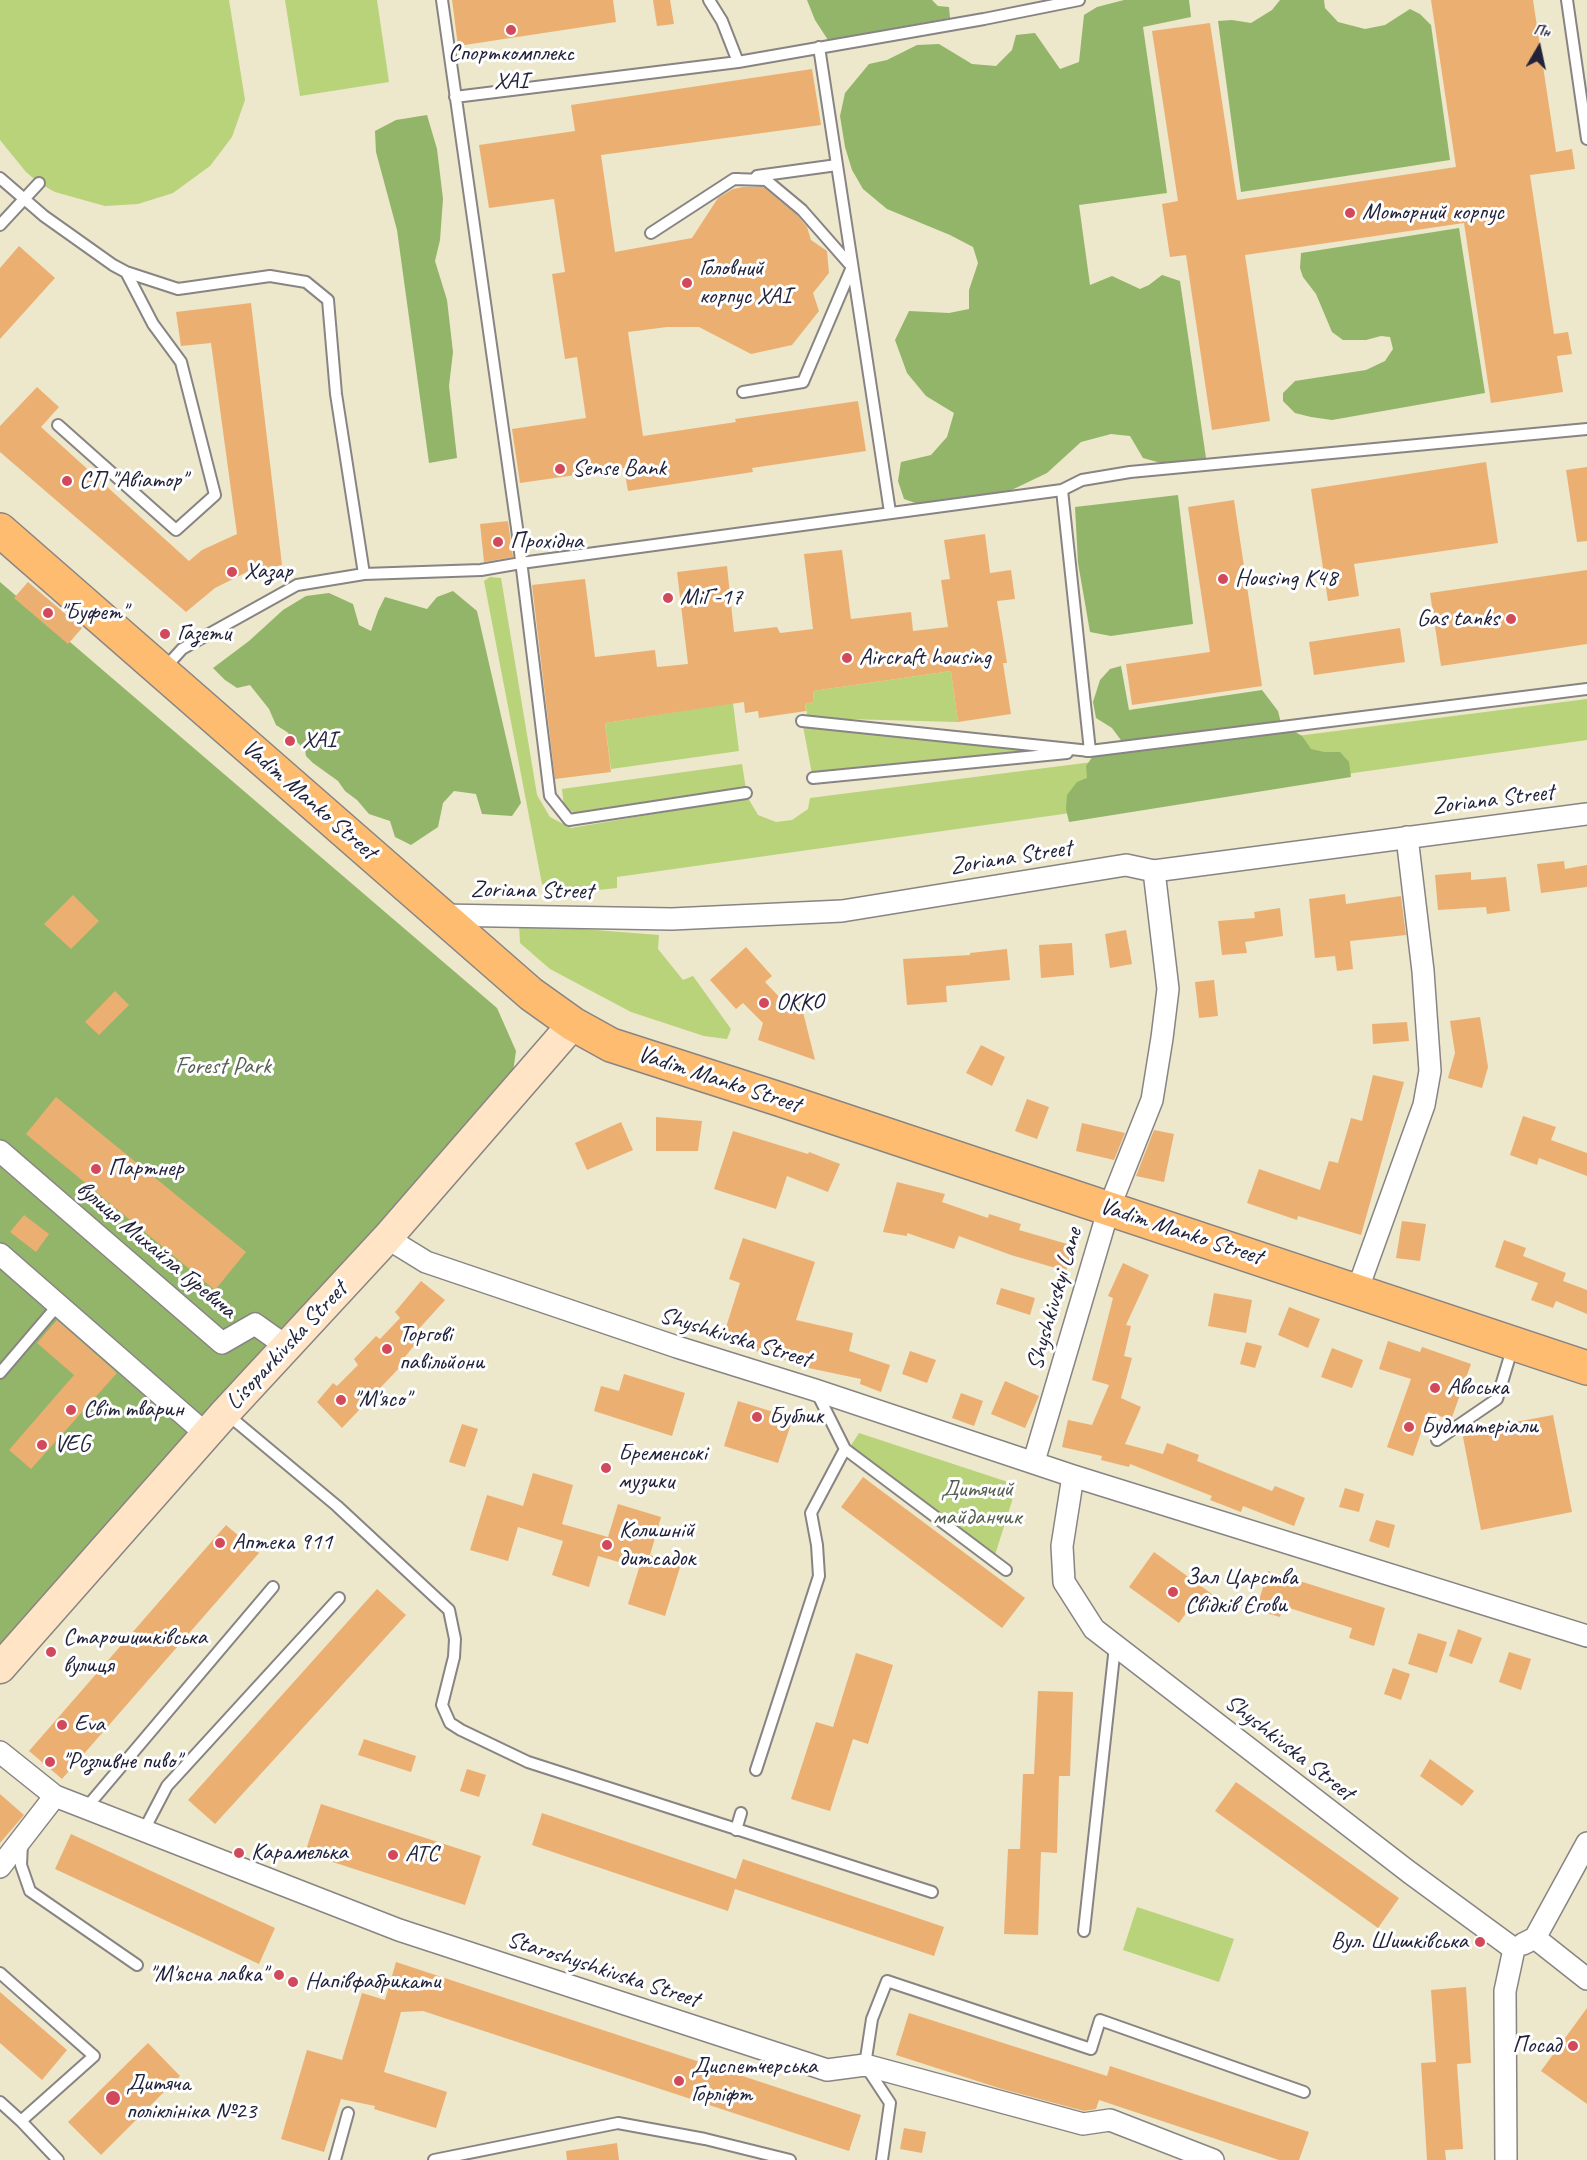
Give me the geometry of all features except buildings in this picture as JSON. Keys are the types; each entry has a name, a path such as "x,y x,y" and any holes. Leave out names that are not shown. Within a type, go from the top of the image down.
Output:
{"main road":[{"name":"Vadim Manko Street","path":"0,530 531,994 573,1024 611,1045 1587,1368"}],"street":[{"name":"Zoriana Street","path":"440,915 672,919 842,910 1126,865 1154,872 1587,814"},
{"path":"1357,1291 1424,1105 1430,1071 1423,970 1407,837"},
{"name":"Shyshkivskyi Lane","path":"1034,1461 1109,1208 1152,1100 1168,989 1154,872"},
{"name":"Lisoparkivska Street","path":"0,1668 285,1346 387,1238 573,1024"},
{"name":"вулиця Михайла Гуревича","path":"0,1151 222,1343 255,1324 285,1346"},
{"name":"Shyshkivska Street","path":"387,1238 426,1262 679,1343 1073,1476 1587,1636"},
{"path":"0,1254 58,1305 216,1424"},
{"name":"Shyshkivska Street","path":"1073,1476 1062,1546 1064,1582 1094,1629 1409,1872 1514,1948"},
{"name":"Staroshyshkivska Street","path":"0,1752 56,1796 399,1930 827,2070 865,2065 1083,2124 1110,2120 1213,2160"},
{"path":"0,1868 56,1796"},
{"path":"1506,2160 1505,1991 1514,1948 1535,1938 1587,1843"},
{"path":"1535,1938 1587,1979"}],"lane":[{"path":"442,0 521,563 550,796 569,820 746,793"},
{"path":"709,0 722,21 738,62"},
{"path":"455,97 738,62 1079,0"},
{"path":"1567,0 1587,139"},
{"path":"819,47 890,512"},
{"path":"651,232 734,179 837,165"},
{"path":"0,178 59,227 126,272 178,290 270,276 306,282 328,300 336,394 364,574"},
{"path":"734,179 766,180 802,210 852,267"},
{"path":"0,225 39,183"},
{"path":"743,392 803,382 852,267"},
{"path":"58,425 176,530 215,495 181,362 153,324 126,272"},
{"path":"162,671 182,649 297,585 364,574 481,570 1062,490 1082,480 1130,472 1587,429"},
{"path":"1062,490 1090,751"},
{"path":"813,778 1090,751 1587,689"},
{"path":"802,721 1090,751"},
{"path":"0,1373 58,1305"},
{"path":"1437,1440 1497,1399 1513,1343"},
{"path":"815,1390 845,1449 1006,1570"},
{"path":"216,1424 337,1506 449,1610 455,1638 454,1657 442,1705 450,1723 528,1762 932,1892"},
{"path":"756,1770 819,1576 817,1545 811,1513 845,1449"},
{"path":"86,1808 273,1587"},
{"path":"144,1830 167,1786 339,1598"},
{"path":"1084,1931 1115,1646"},
{"path":"736,1830 741,1813"},
{"path":"23,1838 21,1865 30,1891 137,1965"},
{"path":"0,1973 94,2056 21,2121"},
{"path":"882,2160 890,2103 865,2065 872,2019 887,1981 1090,2049 1100,2020 1304,2092"},
{"path":"0,2102 58,2160"},
{"path":"335,2160 348,2113"},
{"path":"434,2160 618,2123 705,2139 790,2160"}],"green space":[{"path":"0,0 229,0 245,100 232,137 210,166 173,193 138,204 105,206 55,192 39,183 26,172 0,140"},
{"path":"285,0 377,0 389,82 300,96"},
{"path":"807,0 932,0 938,6 949,7 950,18 828,40 815,20"},
{"path":"1124,0 1189,0 1191,17 1143,27 1167,193 1079,205 1090,285 1112,276 1140,289 1162,275 1180,281 1206,458 1185,464 1161,463 1143,458 1130,436 1111,434 1081,442 1047,473 997,497 921,505 904,499 898,481 901,462 931,455 947,437 954,413 926,396 907,373 895,340 909,311 949,313 969,309 969,290 978,263 973,247 887,209 863,189 852,170 845,147 840,116 845,93 869,64 887,60 917,45 939,44 972,64 996,66 1012,50 1016,35 1035,33 1060,69 1079,62 1084,15 1097,7"},
{"path":"1280,0 1324,0 1325,8 1338,22 1365,29 1385,25 1410,9 1420,14 1431,25 1450,160 1241,192 1218,21 1232,20 1251,23 1272,10"},
{"path":"427,115 437,149 443,199 440,240 435,261 447,300 453,352 449,386 457,458 429,463 397,230 376,152 375,131 396,120"},
{"path":"1459,228 1485,393 1332,420 1295,413 1283,401 1283,393 1295,381 1366,370 1385,361 1393,349 1390,337 1343,340 1332,332 1316,294 1303,277 1300,268 1301,253"},
{"path":"1178,495 1193,624 1111,636 1090,632 1078,563 1075,507"},
{"path":"490,577 501,578 537,795 550,817 571,828 748,798 758,815 776,822 792,820 808,809 810,798 1587,699 1587,740 617,877 617,888 560,894 542,884 484,581"},
{"name":"Forest Park","path":"0,582 497,1008 516,1051 512,1079 0,1658"},
{"path":"453,591 477,611 521,803 512,816 482,814 476,794 454,791 443,803 438,827 411,845 395,837 390,821 369,814 338,781 313,763 306,756 305,750 287,732 276,725 269,709 250,685 237,688 213,668 249,641 283,610 306,596 329,593 353,604 359,625 371,631 385,597 427,609 437,597"},
{"path":"1121,666 1129,710 1262,690 1278,711 1281,723 1302,736 1311,749 1340,752 1349,762 1351,777 1069,822 1066,809 1067,795 1077,782 1087,778 1086,766 1095,753 1123,743 1112,728 1096,718 1093,702 1100,680 1110,669"},
{"path":"951,671 958,722 808,718 805,704 814,702 813,691"},
{"path":"733,703 739,751 611,769 605,723"},
{"path":"803,726 1042,749 812,774"},
{"path":"742,764 746,789 578,815 564,807 562,789"},
{"path":"519,924 659,935 658,949 683,980 693,976 731,1029 727,1039 704,1036 631,1012 550,969 520,943"},
{"name":"Дитячий майданчик","path":"859,1433 1017,1485 995,1555 850,1447"},
{"path":"1137,1907 1234,1939 1219,1982 1123,1950"}],"place":[{"name":"Спорткомплекс ХАІ","path":"511,30"},
{"name":"Моторний корпус","path":"1350,213"},
{"name":"Головний корпус ХАІ","path":"687,283"},
{"name":"Sense Bank","path":"560,469"},
{"name":"СП \"Авіатор\"","path":"67,481"},
{"name":"Прохідна","path":"498,542"},
{"name":"Хазар","path":"232,572"},
{"name":"Housing K48","path":"1223,579"},
{"name":"МіГ-17","path":"668,598"},
{"name":"\"Буфет\"","path":"48,613"},
{"name":"Gas tanks","path":"1511,619"},
{"name":"Газети","path":"165,634"},
{"name":"Aircraft housing","path":"847,658"},
{"name":"ХАІ","path":"290,741"},
{"name":"OKKO","path":"764,1003"},
{"name":"Партнер","path":"96,1169"},
{"name":"Торгові павільйони","path":"387,1349"},
{"name":"Авоська","path":"1435,1388"},
{"name":"\"М'ясо\"","path":"341,1400"},
{"name":"Світ тварин","path":"71,1410"},
{"name":"Бублик","path":"757,1417"},
{"name":"Будматеріали","path":"1409,1427"},
{"name":"VEG","path":"42,1445"},
{"name":"Бременські музики","path":"606,1468"},
{"name":"Аптека 911","path":"220,1543"},
{"name":"Колишній дитсадок","path":"607,1545"},
{"name":"Зал Царства Свідків Єгови","path":"1173,1592"},
{"name":"Старошишківська вулиця","path":"51,1652"},
{"name":"Eva","path":"62,1725"},
{"name":"\"Розливне пиво\"","path":"50,1762"},
{"name":"Карамелька","path":"239,1853"},
{"name":"АТС","path":"393,1855"},
{"name":"Вул. Шишківська","path":"1480,1942"},
{"name":"\"М'ясна лавка\"","path":"279,1975"},
{"name":"Напівфабрикати","path":"293,1982"},
{"name":"Посад","path":"1573,2046"},
{"name":"Диспетчерська Горліфт","path":"679,2081"},
{"name":"Дитяча поліклініка №23","path":"113,2098"}]}
